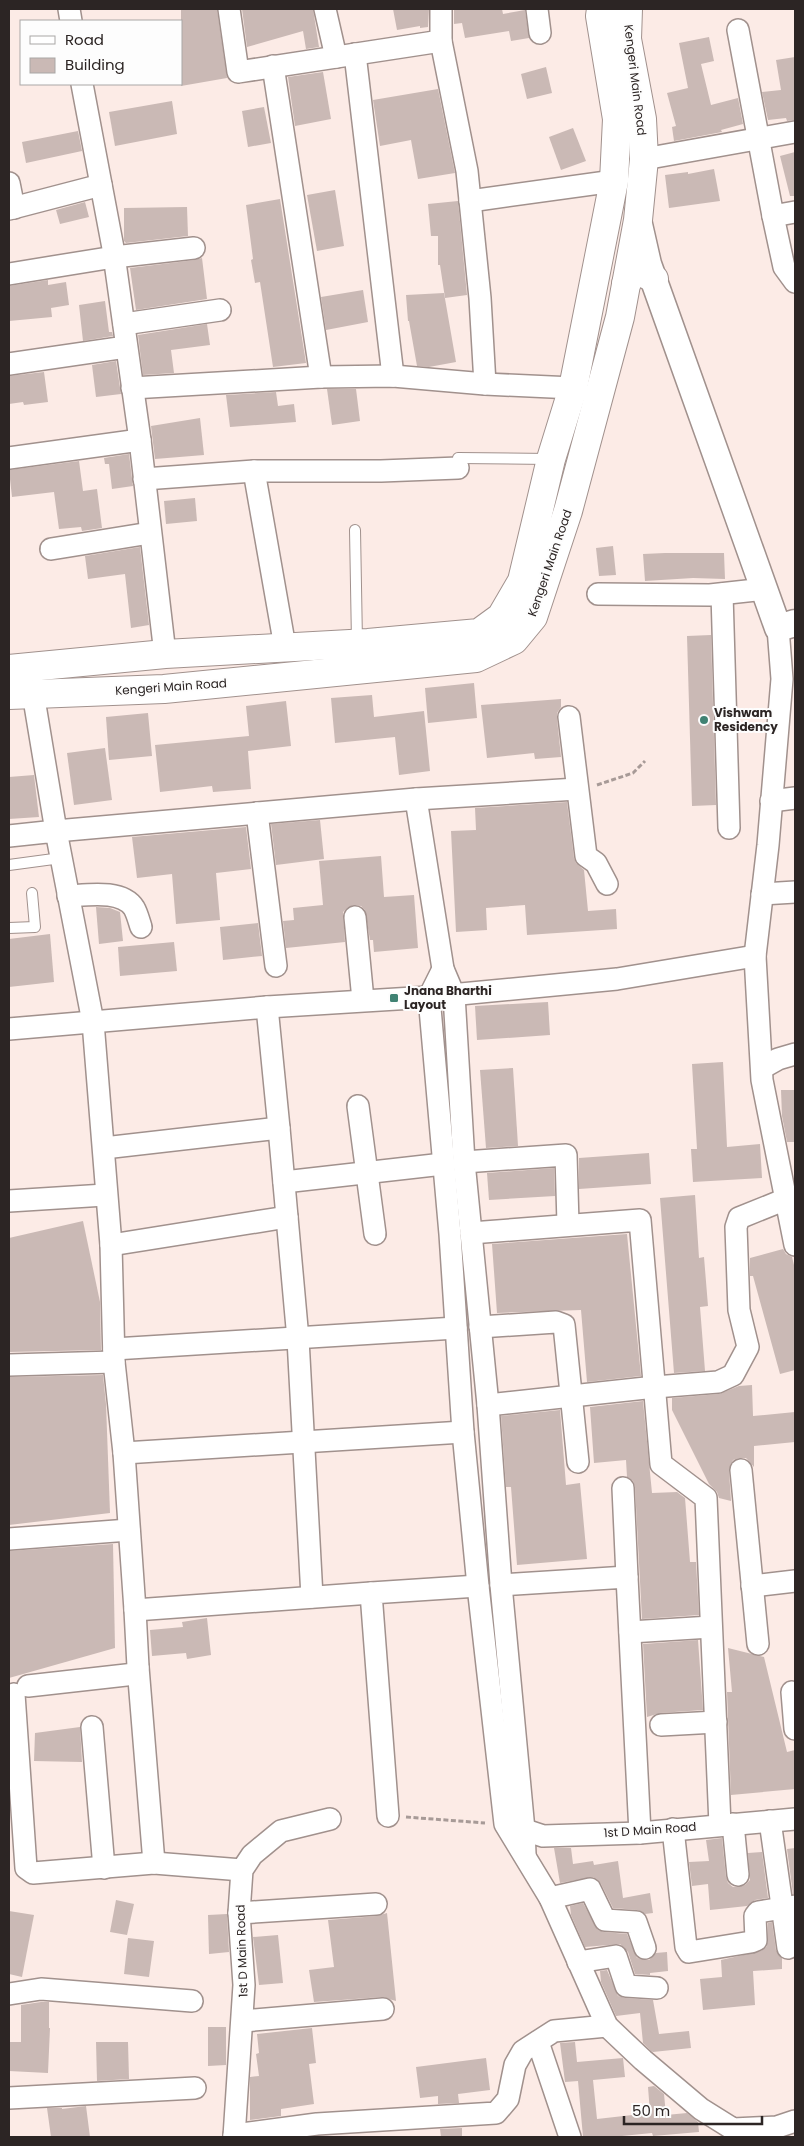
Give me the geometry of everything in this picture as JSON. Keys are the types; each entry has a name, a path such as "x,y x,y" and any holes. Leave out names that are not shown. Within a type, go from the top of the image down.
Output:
{"main road":[{"name":"Kengeri Main Road","path":"9,669 165,654 357,644 479,633 501,617 522,581 551,459 573,388 614,181 618,119 600,16 601,9"},
{"name":"Kengeri Main Road","path":"21,694 164,689 476,658 514,640 532,617 568,511 620,317 638,220 644,159 642,119 627,39 628,9"},
{"path":"626,284 631,274 636,272 643,272 654,279"}],"street":[{"path":"228,9 238,72 441,41"},
{"path":"325,9 345,56 393,376"},
{"path":"441,9 441,41 467,171 480,298 485,384"},
{"path":"537,9 540,33"},
{"path":"738,30 757,138 784,267 795,282"},
{"path":"273,66 321,376"},
{"path":"82,85 114,257 124,324 140,440 165,654"},
{"path":"644,159 795,132"},
{"path":"470,201 614,181"},
{"path":"9,183 11,208 101,185"},
{"path":"773,216 795,212"},
{"path":"638,220 654,279 765,589 787,626 755,956 762,1068 788,1187 795,1245"},
{"path":"9,274 114,257 194,248"},
{"path":"124,324 220,310"},
{"path":"9,364 126,346"},
{"path":"132,388 321,376 393,376 485,384 573,388"},
{"path":"9,458 140,440"},
{"path":"144,479 254,471 381,471 458,463"},
{"path":"254,471 285,647"},
{"path":"51,549 150,533"},
{"path":"598,594 722,594 765,589"},
{"path":"722,594 729,828"},
{"path":"21,694 56,831 92,1022 104,1148 111,1244 114,1356 124,1453 138,1668 154,1864"},
{"path":"569,717 586,856 596,863 607,884"},
{"path":"9,836 416,799 577,789"},
{"path":"771,801 795,798"},
{"path":"416,799 443,969 454,995 464,1162 488,1405 515,1827"},
{"path":"257,813 276,966"},
{"path":"762,894 795,892"},
{"path":"68,896 106,895 122,898 133,906 141,927"},
{"path":"355,917 363,1000"},
{"path":"9,1029 267,1007 454,995 617,979 755,956"},
{"path":"443,969 429,997 450,1234 463,1432 478,1586 515,1827 525,1856 550,1898 607,2026 643,2060 702,2109 733,2129 778,2127 795,2121"},
{"path":"267,1007 298,1339 312,1597"},
{"path":"762,1068 778,1059 795,1054"},
{"path":"358,1106 374,1234"},
{"path":"104,1148 279,1128"},
{"path":"464,1162 566,1155 568,1224"},
{"path":"284,1182 443,1164"},
{"path":"488,1405 655,1386 718,1382 733,1375 748,1347 739,1310 736,1227 739,1218 788,1187"},
{"path":"9,1201 106,1195"},
{"path":"111,1244 287,1217"},
{"path":"471,1233 568,1224 640,1220 661,1464 706,1498 716,1722 726,1824 738,1875"},
{"path":"480,1327 562,1322 566,1329 578,1462"},
{"path":"9,1365 298,1339 456,1328"},
{"path":"124,1453 463,1432"},
{"path":"741,1470 758,1644"},
{"path":"622,1488 640,1833"},
{"path":"9,1539 129,1530"},
{"path":"501,1585 627,1577"},
{"path":"752,1586 795,1580"},
{"path":"135,1610 478,1586"},
{"path":"371,1593 388,1816"},
{"path":"630,1632 711,1627"},
{"path":"138,1668 137,1672 133,1675 21,1690 26,1868 33,1874 154,1864 242,1870 252,1855 281,1831 330,1819"},
{"path":"792,1692 795,1729"},
{"path":"661,1725 716,1722"},
{"path":"92,1727 104,1868"},
{"name":"1st D Main Road","path":"515,1827 543,1836 640,1833 795,1819"},
{"path":"770,1821 788,1907 788,1948"},
{"path":"673,1829 686,1947 690,1952 756,1940 755,1916 758,1912 788,1907"},
{"name":"1st D Main Road","path":"234,2136 243,2021 244,1985 239,1913 242,1870"},
{"path":"550,1898 590,1889 604,1920 636,1922 645,1948"},
{"path":"239,1913 376,1904"},
{"path":"578,1962 616,1956 626,1986 657,1988"},
{"path":"9,1994 41,1989 192,2002"},
{"path":"243,2021 384,2009"},
{"path":"234,2136 318,2131 496,2113 508,2099 516,2065 523,2051 554,2031 607,2026"},
{"path":"538,2042 570,2137"},
{"path":"9,2098 195,2088"}],"lane":[{"path":"458,463 551,459"},
{"path":"354,530 357,644"},
{"path":"9,865 61,858"},
{"path":"9,928 35,927 32,893"}],"path":[{"path":"577,789 603,784 633,774 645,761"},
{"path":"388,1816 515,1827"}],"building":[{"path":"181,9 217,9 227,78 181,86"},
{"path":"242,9 313,9 319,47 306,49 303,31 247,47"},
{"path":"393,9 429,9 428,27 420,28 420,26 397,30"},
{"path":"454,9 502,9 503,14 525,10 529,38 511,41 509,31 465,38 462,23 454,24"},
{"path":"709,37 714,61 701,64 711,105 738,98 743,124 721,130 722,132 674,141 672,127 676,126 667,93 688,88 679,43"},
{"path":"795,57 795,120 787,121 786,118 768,120 762,92 781,90 776,60"},
{"path":"546,67 552,93 527,99 521,74"},
{"path":"323,72 331,119 295,126 288,77"},
{"path":"438,89 455,173 418,179 411,140 380,146 373,100"},
{"path":"172,101 177,134 115,146 109,112"},
{"path":"264,107 271,143 248,147 242,111"},
{"path":"573,128 586,161 561,170 549,137"},
{"path":"78,131 82,151 26,163 22,142"},
{"path":"795,152 795,196 790,196 780,156"},
{"path":"714,169 720,201 669,208 665,175 688,172 688,174"},
{"path":"335,190 344,246 317,251 307,195"},
{"path":"280,199 306,363 273,367 260,282 255,283 251,260 253,259 246,205"},
{"path":"458,201 467,295 445,298 440,265 438,265 438,236 431,236 428,204"},
{"path":"85,202 89,217 60,224 56,210"},
{"path":"187,207 188,236 126,243 124,241 124,208"},
{"path":"202,258 207,299 136,310 130,268"},
{"path":"48,280 48,285 66,282 69,305 51,308 52,317 9,321 9,286"},
{"path":"363,290 368,322 326,330 321,297"},
{"path":"444,293 456,362 429,367 417,366 408,321 406,295"},
{"path":"105,301 109,332 112,332 113,336 83,341 79,305"},
{"path":"207,324 210,345 171,350 174,373 143,375 138,335"},
{"path":"116,361 121,394 96,397 92,365"},
{"path":"44,372 48,402 24,405 23,402 9,404 9,376"},
{"path":"327,389 356,389 360,421 332,425"},
{"path":"276,392 278,406 294,404 296,422 230,427 226,395"},
{"path":"200,418 204,455 155,459 151,426"},
{"path":"129,454 133,486 112,489 109,464 105,464 104,458"},
{"path":"79,461 83,491 97,489 102,528 82,531 81,527 59,529 54,492 12,497 9,470"},
{"path":"195,498 197,521 166,524 164,501"},
{"path":"613,546 616,575 599,576 596,548"},
{"path":"140,547 149,625 131,628 125,574 88,579 85,556"},
{"path":"724,553 725,579 693,578 645,581 643,554"},
{"name":"Vishwam Residency","path":"711,635 716,805 692,806 687,636"},
{"path":"474,683 477,718 428,723 425,688"},
{"path":"372,695 374,717 424,711 430,771 399,775 395,737 335,743 331,698"},
{"path":"561,699 561,707 557,713 557,719 561,757 535,759 534,753 487,758 481,705"},
{"path":"286,701 291,746 248,751 251,789 213,792 212,786 160,792 155,745 249,736 246,706"},
{"path":"148,713 152,756 109,760 106,717"},
{"path":"105,748 112,800 74,805 67,753"},
{"path":"34,775 39,817 9,819 9,777"},
{"path":"567,802 574,858 576,863 584,870 588,911 616,909 617,929 527,935 525,905 486,908 487,930 456,932 451,831 476,830 475,808"},
{"path":"320,820 324,859 276,865 271,824"},
{"path":"246,827 251,869 216,873 220,920 176,924 172,874 137,878 132,837"},
{"path":"381,856 384,897 414,895 418,948 374,952 373,940 370,940 365,910 361,906 354,905 348,907 343,912 345,942 286,948 283,921 294,920 293,908 323,905 319,861"},
{"path":"96,907 110,908 120,912 123,941 99,944"},
{"path":"258,923 262,956 223,960 220,927"},
{"path":"50,934 54,982 9,987 9,939"},
{"path":"174,942 177,971 120,976 118,947"},
{"path":"548,1002 550,1035 477,1040 475,1006"},
{"path":"723,1062 727,1147 760,1144 762,1178 693,1182 691,1149 697,1149 692,1064"},
{"path":"513,1068 518,1146 486,1148 480,1070"},
{"path":"781,1090 795,1090 795,1142 787,1142 782,1116"},
{"path":"649,1153 651,1184 579,1189 579,1158"},
{"path":"554,1168 555,1196 489,1200 487,1173"},
{"path":"695,1195 699,1258 704,1257 708,1306 700,1307 705,1371 674,1373 660,1198"},
{"path":"83,1221 100,1302 101,1350 9,1352 9,1238"},
{"path":"627,1234 641,1376 587,1382 581,1310 497,1313 492,1244"},
{"path":"783,1249 786,1254 792,1257 795,1269 795,1370 780,1374 753,1276 750,1276 750,1258"},
{"path":"103,1375 106,1404 110,1513 9,1525 9,1377"},
{"path":"752,1385 753,1416 795,1412 795,1442 754,1446 754,1467 746,1458 733,1460 729,1471 731,1501 719,1498 717,1492 709,1484 672,1410 672,1398 719,1394 739,1386"},
{"path":"643,1401 652,1493 677,1492 685,1498 690,1562 696,1562 699,1615 642,1619 635,1487 633,1481 627,1477 626,1460 594,1463 590,1407"},
{"path":"560,1410 566,1485 580,1483 587,1559 517,1565 511,1487 506,1487 501,1416"},
{"path":"113,1544 115,1648 9,1678 9,1551"},
{"path":"207,1618 211,1655 187,1659 186,1653 152,1656 150,1630 183,1627 182,1622"},
{"path":"698,1640 703,1710 660,1713 647,1717 643,1644"},
{"path":"728,1648 764,1657 787,1752 795,1750 795,1789 731,1795 727,1692 732,1692"},
{"path":"80,1727 82,1762 34,1761 35,1733"},
{"path":"722,1838 726,1877 728,1883 733,1887 745,1885 750,1880 748,1853 762,1852 768,1898 755,1900 747,1906 710,1910 708,1884 692,1886 689,1862 709,1861 706,1840"},
{"path":"554,1848 571,1848 573,1864 593,1861 594,1865 618,1861 623,1898 650,1893 653,1913 645,1914 637,1910 613,1908 601,1884 593,1877 560,1883"},
{"path":"795,1848 795,1894 793,1894 787,1849"},
{"path":"116,1900 134,1904 127,1935 110,1932"},
{"path":"583,1903 598,1930 627,1934 637,1958 649,1960 656,1953 667,1952 668,1971 650,1973 650,1975 635,1974 628,1952 620,1944 585,1947 571,1915 570,1906"},
{"path":"9,1911 34,1915 22,1977 9,1974"},
{"path":"387,1913 396,2001 382,1997 314,2002 309,1970 334,1967 328,1920 377,1916"},
{"path":"227,1914 229,1952 209,1954 208,1915"},
{"path":"772,1922 776,1950 782,1958 782,1969 753,1971 755,2005 703,2010 700,1979 722,1977 721,1960 761,1951 767,1946 768,1923"},
{"path":"278,1935 283,1983 259,1985 253,1937"},
{"path":"128,1938 154,1941 149,1977 124,1974"},
{"path":"607,1970 618,1996 653,2000 659,2034 689,2031 691,2048 651,2051 643,2043 640,2013 616,2016 601,1982 600,1971"},
{"path":"49,2002 48,2073 9,2071 9,2042 21,2042 21,2005"},
{"path":"208,2027 226,2027 226,2065 208,2066"},
{"path":"312,2028 316,2063 309,2064 314,2104 281,2109 281,2116 250,2120 250,2077 259,2076 256,2054 259,2053 257,2034"},
{"path":"96,2042 128,2042 129,2079 97,2081"},
{"path":"575,2042 577,2062 623,2058 625,2077 593,2080 597,2119 650,2113 648,2087 654,2086 664,2094 666,2115 687,2113 698,2122 699,2132 653,2136 652,2133 612,2137 583,2137 578,2081 565,2082 560,2043"},
{"path":"486,2058 490,2090 458,2094 459,2103 438,2104 438,2096 420,2098 416,2067"},
{"path":"86,2106 90,2137 51,2137 47,2108 62,2109"},
{"path":"462,2128 462,2137 441,2137 440,2129"}],"place":[{"name":"Vishwam Residency","path":"704,720"},
{"name":"Jnana Bharthi Layout","path":"394,998"}]}
